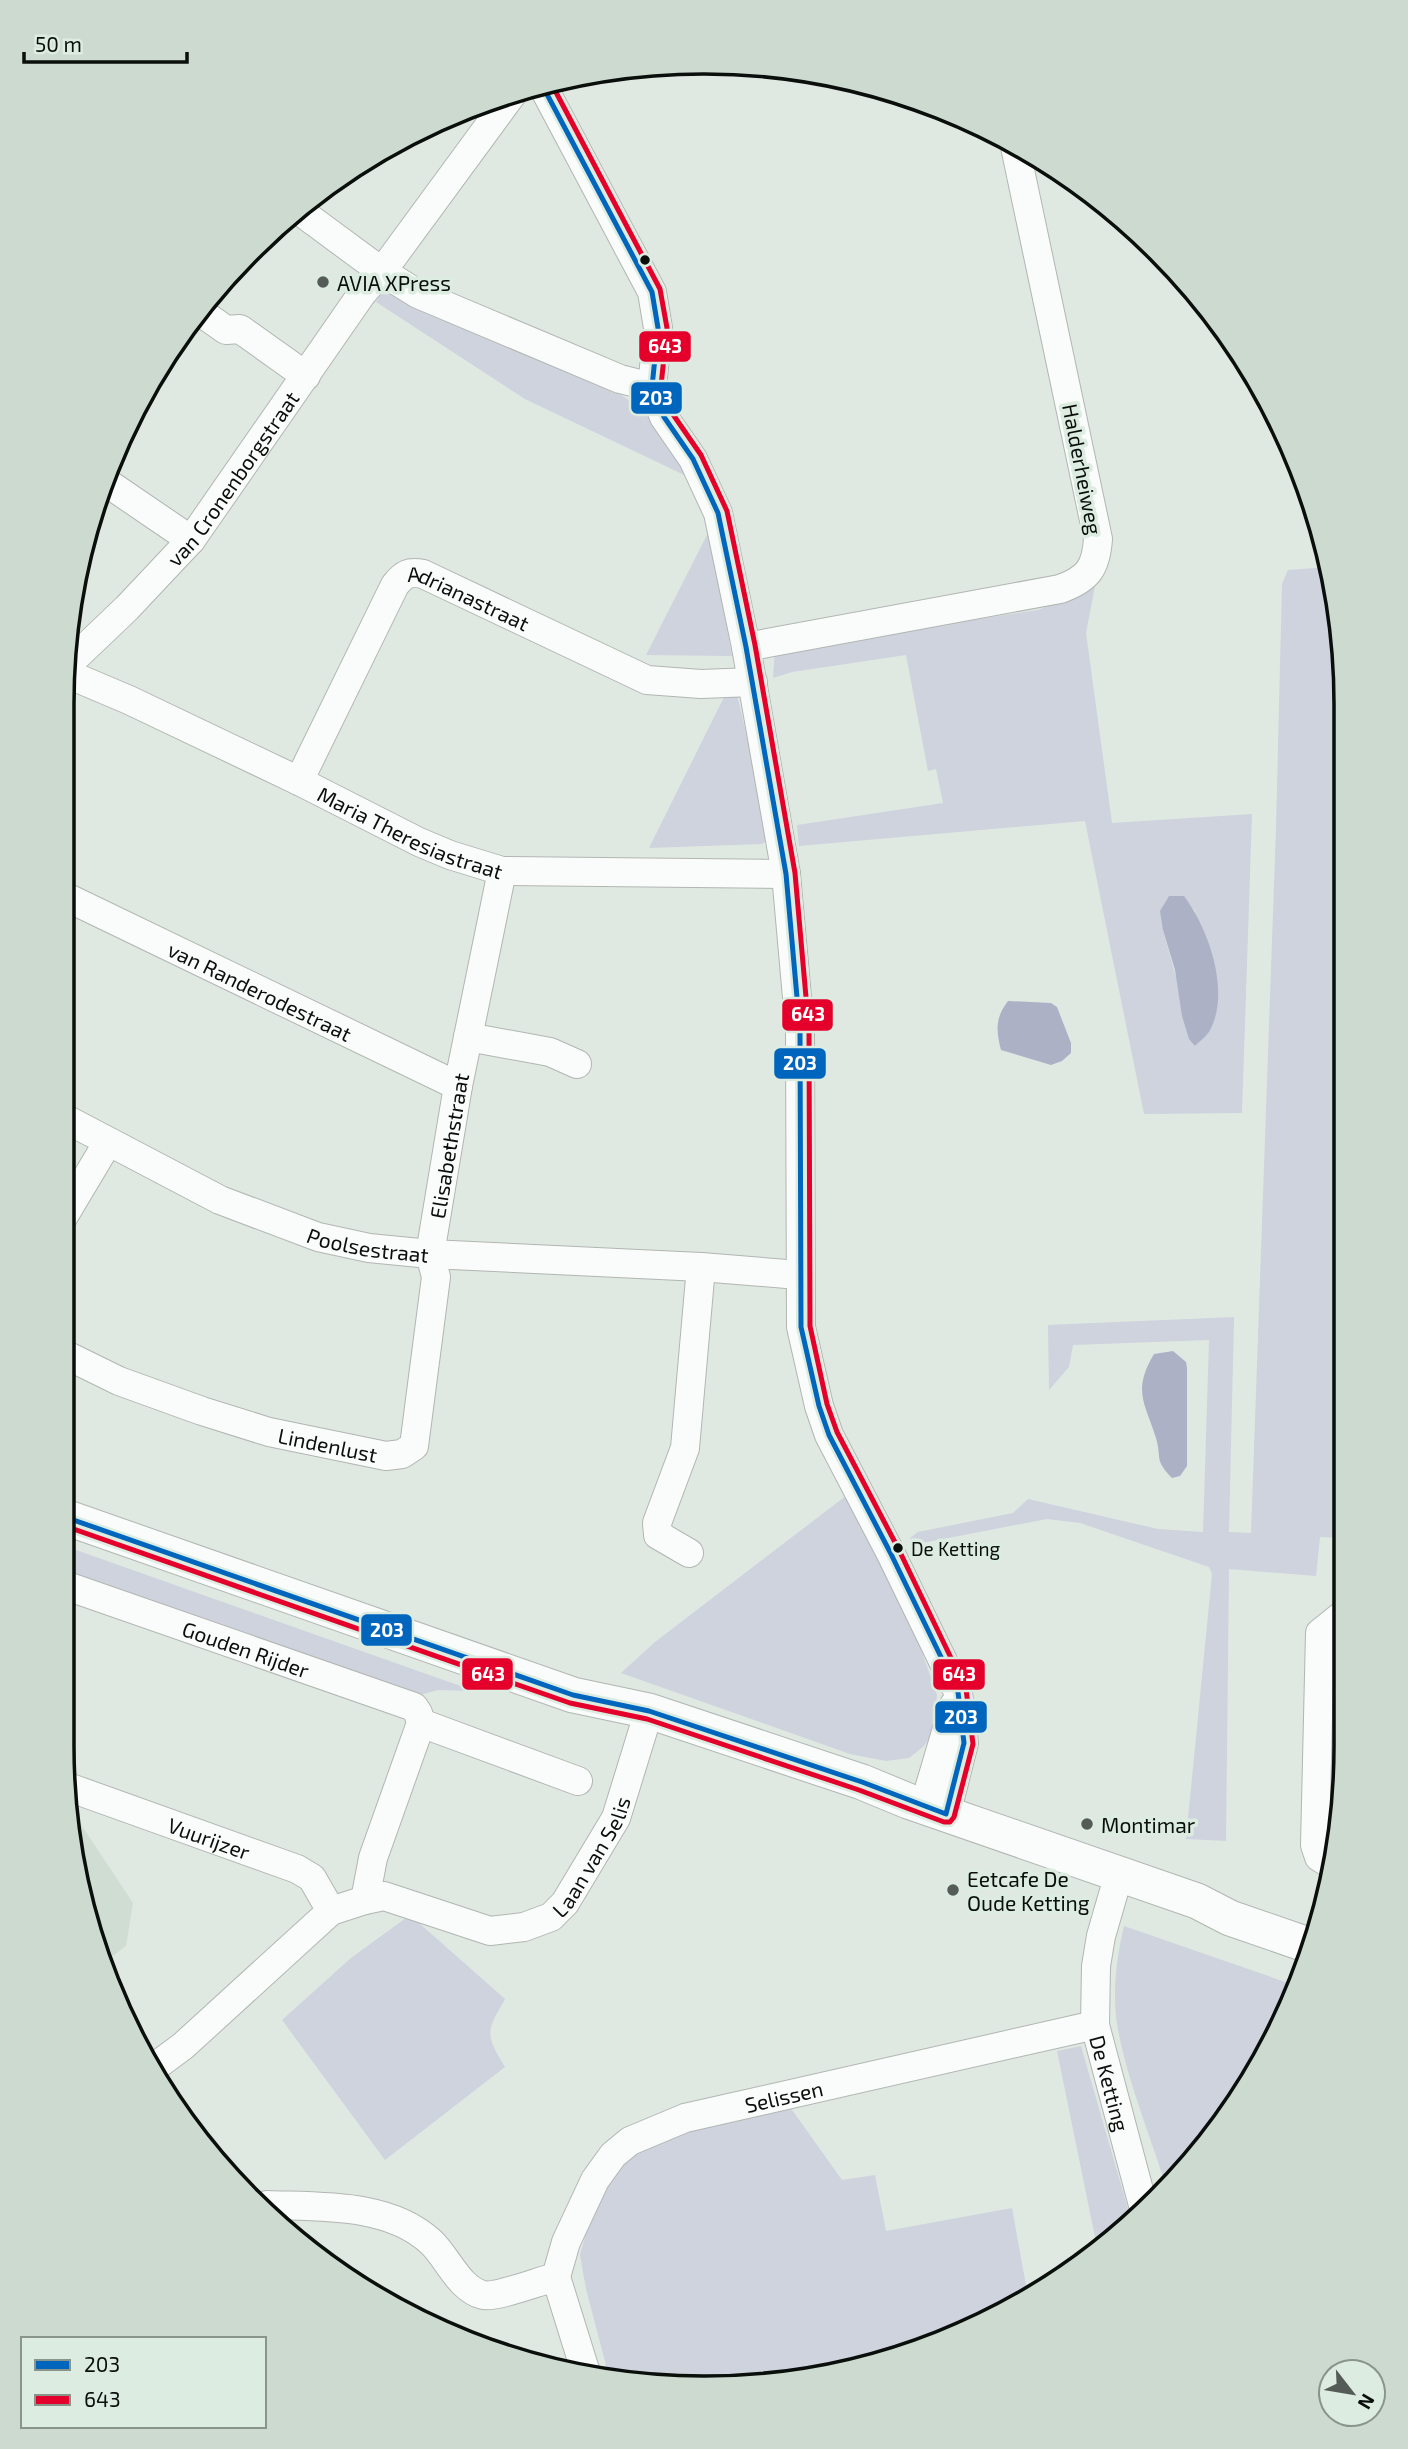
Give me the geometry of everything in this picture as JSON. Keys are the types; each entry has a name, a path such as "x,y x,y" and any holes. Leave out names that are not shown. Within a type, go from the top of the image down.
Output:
{"main road":[{"path":"74,1520 573,1695 649,1711 862,1782 1197,1901 1230,1918 1302,1943"},
{"path":"74,1546 572,1720 621,1723 649,1711"},
{"path":"1197,1901 1285,1914 1309,1922"}],"street":[{"path":"547,94 652,292 658,328 652,387 664,417 692,459 718,513 746,647 786,874 800,1031 801,1327 819,1406 829,1435 958,1692 964,1743 935,1810"},
{"name":"van Cronenborgstraat","path":"75,658 191,540 361,295 503,106"},
{"name":"Halderheiweg","path":"746,647 1060,589 1080,582 1093,567 1098,539 1017,157"},
{"path":"306,216 381,271 418,294 620,379 652,387"},
{"path":"207,317 226,330 240,329 306,376"},
{"path":"112,486 191,540"},
{"name":"Adrianastraat","path":"299,781 395,585 403,575 413,572 423,574 647,680 701,684 752,682"},
{"name":"Maria Theresiastraat","path":"75,675 299,781 419,842 502,871 786,874"},
{"name":"Elisabethstraat","path":"430,1254 458,1086 502,871"},
{"name":"van Randerodestraat","path":"74,901 458,1086"},
{"path":"468,1037 550,1052 577,1064"},
{"name":"Poolsestraat","path":"74,1124 220,1200 318,1237 369,1248 430,1254 701,1267 799,1275"},
{"path":"74,1199 108,1142"},
{"name":"Lindenlust","path":"74,1359 133,1387 269,1432 386,1456 401,1454 414,1446 436,1277 430,1254"},
{"path":"689,1553 658,1535 657,1523 685,1448 701,1267"},
{"name":"Gouden Rijder","path":"74,1589 414,1707 421,1723 578,1781"},
{"path":"1323,1860 1319,1857 1315,1845 1320,1633 1334,1622"},
{"name":"Laan van Selis","path":"160,2063 183,2046 331,1911 365,1899 384,1896 489,1931 524,1927 551,1917 565,1903 616,1818 649,1711"},
{"path":"365,1899 373,1858 421,1723"},
{"name":"Vuurijzer","path":"75,1790 297,1869 312,1878 331,1911"},
{"name":"De Ketting","path":"1119,1874 1101,1936 1096,1966 1095,2025 1141,2199"},
{"name":"Selissen","path":"555,2277 566,2242 595,2180 613,2155 630,2141 685,2118 1095,2025"},
{"path":"273,2205 340,2208 377,2214 408,2226 431,2242 472,2290 485,2296 555,2277 583,2363"}],"shaded area":[{"path":"387,286 607,386 638,406 676,440 699,482 525,399 376,302"},
{"path":"709,531 732,656 646,655"},
{"path":"1319,568 1333,663 1334,1538 1320,1537 1316,1576 1229,1569 1226,1841 1186,1839 1212,1574 1209,1567 1080,1523 1047,1519 912,1545 910,1538 918,1532 1013,1513 1028,1499 1158,1529 1203,1532 1209,1340 1073,1345 1069,1367 1049,1390 1048,1325 1234,1317 1229,1532 1251,1533 1282,584 1288,570"},
{"path":"1095,586 1086,633 1112,823 1252,814 1242,1113 1144,1114 1085,821 799,846 797,825 943,803 936,769 928,771 906,655 792,672 773,678 775,650 1038,610","holes":["1194,909 1208,962 1215,1005 1210,1027 1195,1046 1163,930"]},
{"path":"728,689 737,694 767,840 762,844 649,848"},
{"path":"847,1495 918,1641 937,1695 934,1731 924,1746 909,1758 886,1761 850,1754 621,1673 655,1642"},
{"path":"74,1549 469,1689 438,1690 412,1697 74,1580"},
{"path":"78,1821 133,1903 126,1946 111,1958 95,1908"},
{"path":"410,1915 505,1999 490,2033 505,2067 385,2160 282,2020 351,1958"},
{"path":"1124,1926 1288,1983 1250,2060 1228,2095 1204,2129 1163,2177 1119,2037 1115,1994"},
{"path":"1081,2046 1129,2211 1095,2239 1057,2051"},
{"path":"790,2107 842,2180 875,2175 886,2231 1012,2208 1026,2286 945,2328 867,2354 827,2363 786,2370 704,2376 607,2367 580,2255 595,2200 627,2160 660,2139"}],"water":[{"path":"1169,896 1184,896 1201,925 1214,960 1218,997 1216,1014 1209,1032 1195,1046 1189,1039 1182,1016 1175,970 1163,930 1160,911"},
{"path":"1008,1001 1051,1003 1057,1007 1071,1043 1071,1053 1062,1061 1051,1065 1001,1050 998,1024"},
{"path":"1173,1351 1186,1362 1187,1368 1187,1466 1180,1476 1172,1478 1161,1463 1142,1388 1143,1378 1154,1354"}],"transit line":[{"name":"643","path":"74,1529 570,1703 647,1719 859,1790 944,1822 950,1822 954,1817 973,1744 966,1689 898,1548 837,1432 827,1404 810,1326 809,1031 795,873 755,645 727,511 701,455 672,413 661,386 667,328 660,289 556,92"},
{"name":"203","path":"74,1520 573,1695 649,1711 862,1782 946,1814 964,1743 958,1692 829,1435 819,1406 801,1327 800,1031 786,874 746,647 718,513 693,459 664,417 652,387 658,328 652,292 547,94"}],"place":[{"name":"AVIA XPress","path":"323,282"},
{"name":"De Ketting","path":"898,1548"},
{"name":"Montimar","path":"1087,1824"},
{"name":"Eetcafe De Oude Ketting","path":"953,1890"}]}
